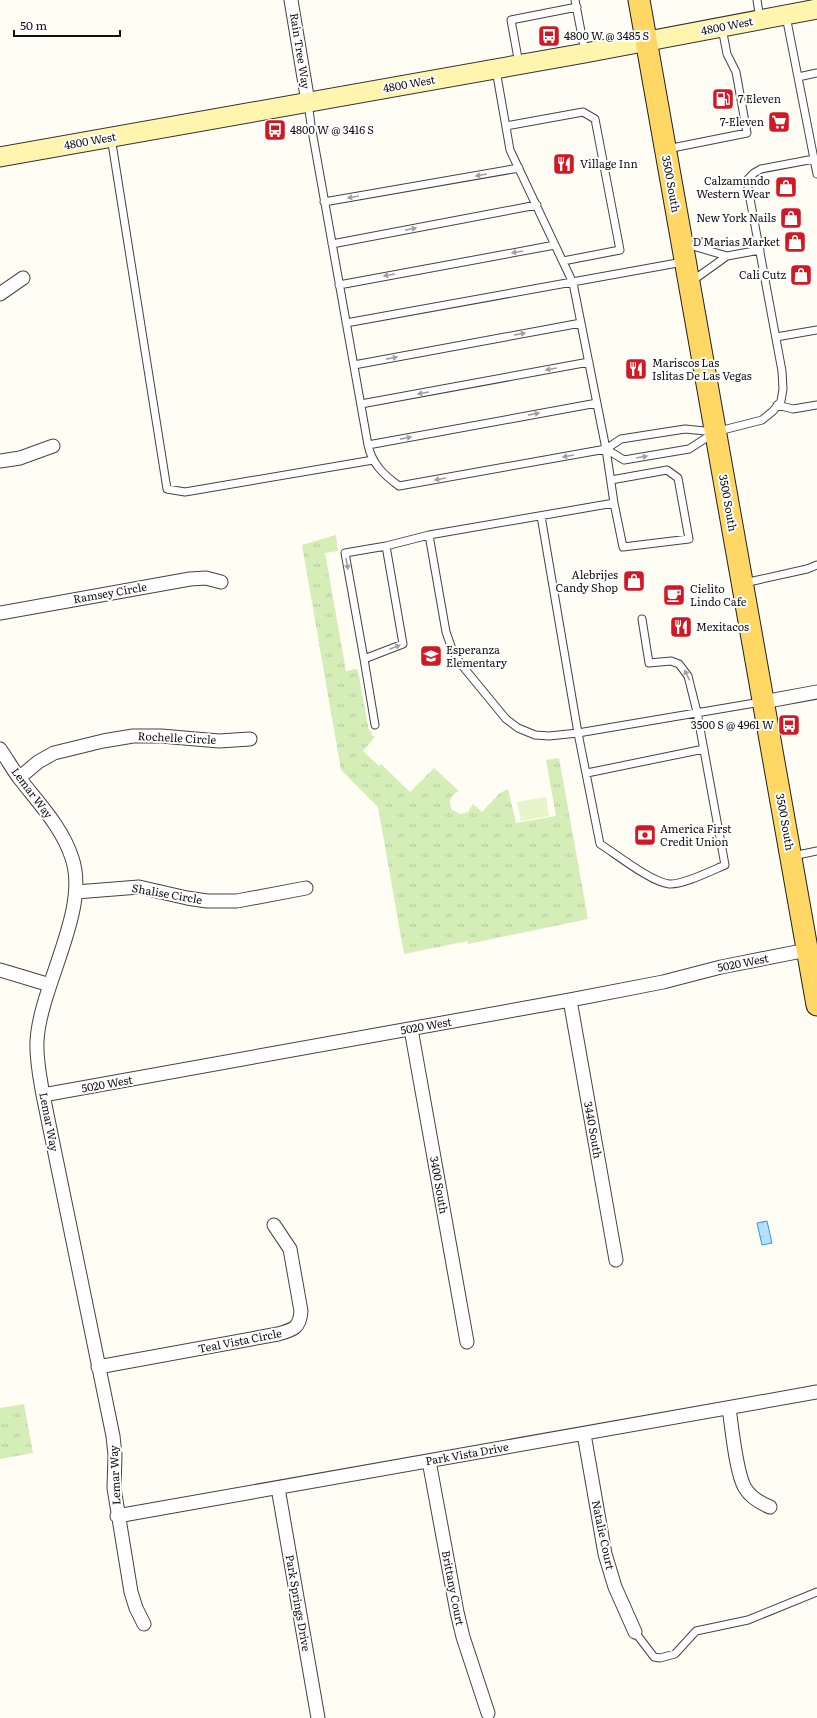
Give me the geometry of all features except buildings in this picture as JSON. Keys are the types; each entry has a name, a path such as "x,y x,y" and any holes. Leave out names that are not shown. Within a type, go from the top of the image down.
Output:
{"main road":[{"name":"3500 South","path":"639,0 817,1006"},
{"name":"4800 West","path":"0,157 585,53 817,9"}],"street":[{"name":"Rain Tree Way","path":"291,0 308,102"},
{"path":"0,294 23,278"},
{"path":"0,461 20,458 53,446"},
{"name":"Ramsey Circle","path":"0,613 190,579 206,578 221,582"},
{"path":"763,702 817,692"},
{"name":"Rochelle Circle","path":"19,778 38,762 54,753 103,741 140,736 219,740 250,739"},
{"name":"Lemar Way","path":"0,749 19,778 62,834 73,858 76,874 76,892 73,912 40,1022 37,1041 38,1062 43,1095 113,1436 115,1455 114,1488 117,1516 131,1592 136,1608 144,1624"},
{"name":"Shalise Circle","path":"76,892 139,887 187,898 214,901 236,900 306,888"},
{"name":"5020 West","path":"43,1095 570,1000 663,982 732,964 807,950"},
{"path":"0,970 50,985"},
{"name":"3440 South","path":"570,1000 616,1260"},
{"name":"3400 South","path":"411,1029 468,1342"},
{"name":"Teal Vista Circle","path":"98,1367 278,1334 289,1331 297,1326 300,1320 301,1311 290,1249 274,1225"},
{"name":"Park Vista Drive","path":"117,1516 817,1392"},
{"path":"729,1408 742,1481 750,1495 770,1507"},
{"name":"Natalie Court","path":"584,1434 605,1554 615,1587 635,1632"},
{"name":"Brittany Court","path":"429,1461 457,1612 463,1637 488,1713"},
{"name":"Park Springs Drive","path":"278,1488 318,1718"}],"lane":[{"path":"757,0 760,20"},
{"path":"518,64 512,20 576,4 585,53"},
{"path":"786,15 798,77 813,137 814,159 817,174"},
{"path":"665,149 747,133 736,72 727,54 721,27"},
{"path":"496,68 510,150 573,283 606,449 614,503 623,547 689,539 678,478 667,470 611,480"},
{"path":"798,77 817,73"},
{"path":"308,102 324,202 368,445 372,457 381,472 399,486 606,449 621,439 685,429 715,432"},
{"path":"506,126 583,112 595,119 620,250 563,261"},
{"path":"111,137 167,489 185,492 372,457"},
{"path":"606,449 624,460 689,449 715,432 762,420 773,411 781,401 783,389 782,371 748,188 748,179 754,173 762,170 814,159"},
{"path":"324,202 519,168"},
{"path":"332,244 537,205"},
{"path":"339,284 555,245"},
{"path":"346,323 573,283 683,252 727,256 760,250"},
{"path":"689,283 727,256"},
{"path":"354,365 581,323"},
{"path":"776,337 817,330"},
{"path":"361,404 589,362"},
{"path":"368,445 597,403"},
{"path":"777,406 792,409 817,405"},
{"path":"375,725 345,553 386,546 429,535 614,503"},
{"path":"541,516 578,733 600,844 657,881 670,884 691,879 724,865 697,712 688,676 680,664 671,661 649,663 642,620"},
{"path":"429,535 446,632 452,649 460,663 506,718 518,728 535,735 549,736 578,733 763,702"},
{"path":"364,659 403,644 386,546"},
{"path":"742,583 807,569 817,565"},
{"path":"587,773 704,749"},
{"path":"791,856 817,851"},
{"path":"635,1632 654,1657 660,1658 675,1654 696,1631 748,1620 817,1592"}],"green space":[{"path":"336,535 338,551 325,553 346,671 356,669 358,671 369,731 371,731 372,735 375,737 363,751 379,766 381,764 410,792 434,768 459,791 452,797 450,804 452,810 460,814 468,812 473,804 482,812 500,793 508,789 516,823 556,816 546,760 559,758 588,919 468,944 468,941 404,954 378,807 341,770 302,545"},
{"path":"546,797 549,816 521,821 517,802"},
{"path":"24,1404 33,1453 0,1459 0,1408"}],"water":[{"path":"767,1221 772,1243 762,1245 757,1223"}],"place":[{"name":"4800 W @ 3485 S","path":"549,36"},
{"name":"7 Eleven","path":"723,99"},
{"name":"7-Eleven","path":"779,122"},
{"name":"4800 W @ 3416 S","path":"275,130"},
{"name":"Village Inn","path":"564,164"},
{"name":"Calzamundo Western Wear","path":"786,187"},
{"name":"New York Nails","path":"791,218"},
{"name":"D'Marias Market","path":"795,242"},
{"name":"Cali Cutz","path":"801,275"},
{"name":"Mariscos Las Islitas De Las Vegas","path":"636,369"},
{"name":"Alebrijes Candy Shop","path":"634,581"},
{"name":"Cielito Lindo Cafe","path":"674,595"},
{"name":"Mexitacos","path":"681,627"},
{"name":"Esperanza Elementary","path":"431,656"},
{"name":"3500 S @ 4961 W","path":"789,725"},
{"name":"America First Credit Union","path":"645,835"}]}
